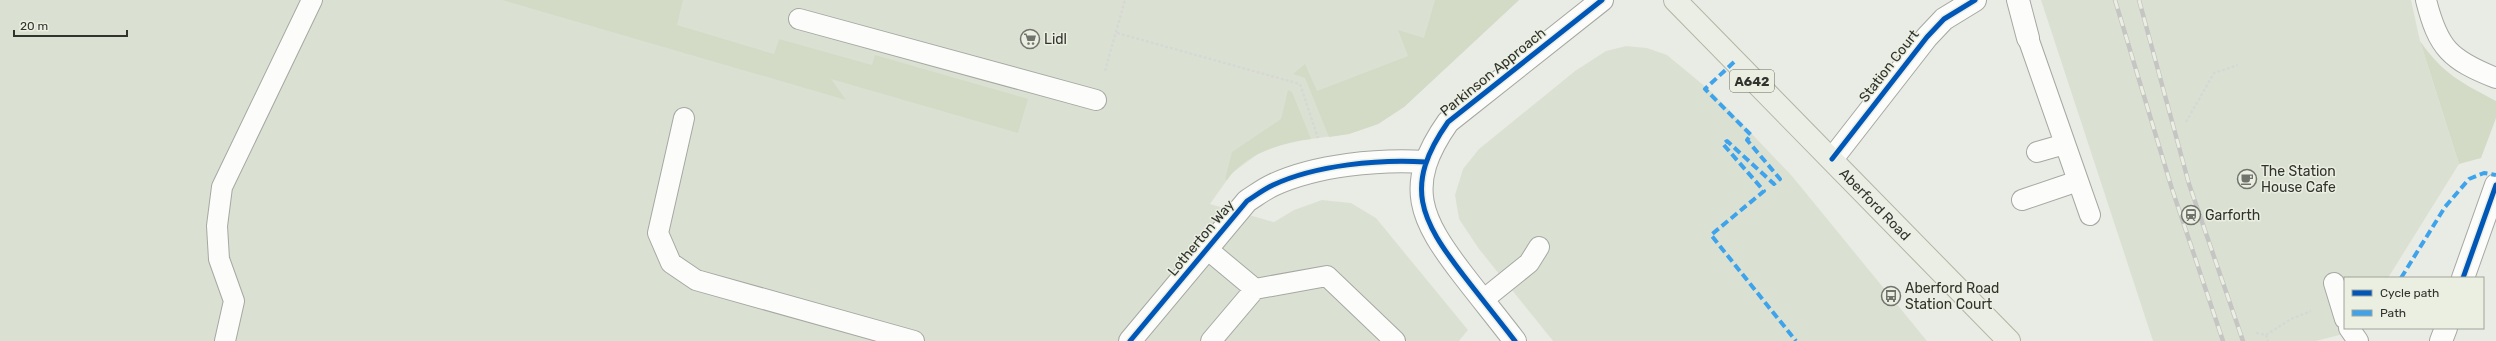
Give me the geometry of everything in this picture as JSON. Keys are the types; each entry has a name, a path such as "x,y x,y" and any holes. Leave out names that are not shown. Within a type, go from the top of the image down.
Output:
{"main road":[{"name":"Aberford Road","path":"1675,0 1778,107 1832,159 2009,341"}],"street":[{"name":"Parkinson Approach","path":"1515,341 1443,249 1429,225 1422,198 1423,171 1432,145 1448,122 1602,0"},
{"name":"Station Court","path":"1832,159 1927,36 1944,19 1964,5 1975,0"},
{"path":"2018,0 2028,38"},
{"name":"Lotherton Way","path":"1130,341 1247,201 1272,186 1299,175 1329,169 1397,160 1426,162"},
{"path":"2463,277 2496,185"},
{"path":"2441,341 2446,329"}],"lane":[{"path":"225,341 234,301 219,258 217,226 222,187 312,0"},
{"path":"2426,0 2433,29 2448,50 2466,66 2496,78"},
{"path":"800,19 1096,100"},
{"path":"2028,38 2090,215"},
{"path":"684,118 658,233 671,263 696,280 914,341"},
{"path":"2037,152 2064,144"},
{"path":"2022,200 2078,181"},
{"path":"1483,300 1529,263 1539,247"},
{"path":"1207,249 1255,289"},
{"path":"1211,341 1255,289 1327,276 1395,341"},
{"path":"2336,291 2344,317"},
{"path":"2350,329 2358,341"}],"path":[{"path":"1096,100 1117,33 1125,0"},
{"path":"1117,33 1300,84 1329,169"},
{"path":"2186,122 2214,73 2238,65"},
{"path":"2256,333 2266,335 2336,291"},
{"path":"2266,335 2268,341"}],"shaded area":[{"path":"0,0 1519,0 1404,107 1378,124 1349,134 1287,142 1258,154 1232,173 1210,204 1274,222 1294,210 1322,200 1351,203 1376,218 1468,330 1459,341 0,341"},
{"path":"502,0 683,0 677,25 774,54 779,39 872,65 875,55 1028,99 1018,133 831,79 846,100"},
{"path":"1435,0 1519,0 1404,107 1378,124 1349,134 1329,137 1305,78 1293,74 1305,64 1317,91 1408,56 1398,30 1424,38"},
{"path":"2041,0 2411,0 2420,41 2459,164 2389,277 2344,277 2344,329 2363,329 2316,341 2153,341"},
{"path":"2420,41 2445,70 2463,83 2496,101 2496,118 2481,158 2459,164"},
{"path":"1626,46 1647,48 1667,55 1713,93 1792,176 1927,341 1553,341 1479,249 1459,219 1455,195 1463,169 1479,149 1575,71 1606,51"},
{"path":"1288,90 1292,92 1311,139 1288,143 1254,156 1235,171 1227,180 1225,179 1232,152 1281,119"}],"railway":[{"path":"2115,0 2172,189 2223,341"},
{"path":"2139,0 2189,184 2243,341"}],"marked path":[{"path":"1734,62 1705,89 1751,135 1747,140 1780,179 1774,184 1727,141 1723,144 1764,191 1711,235 1796,341"},
{"path":"2402,277 2445,207 2469,179 2484,173 2496,175"}],"cycle path":[{"path":"1515,341 1464,276 1437,237 1428,219 1423,202 1422,184 1425,165 1434,145 1448,122 1602,0"},
{"path":"1832,159 1927,37 1944,19 1975,0"},
{"path":"1130,341 1247,201 1263,191 1290,178 1328,168 1368,163 1408,161 1426,162"},
{"path":"2463,277 2496,185"}],"place":[{"name":"Lidl","path":"1030,39"},
{"name":"The Station House Cafe","path":"2247,179"},
{"name":"Garforth","path":"2191,215"},
{"name":"Aberford Road Station Court","path":"1891,296"}]}
